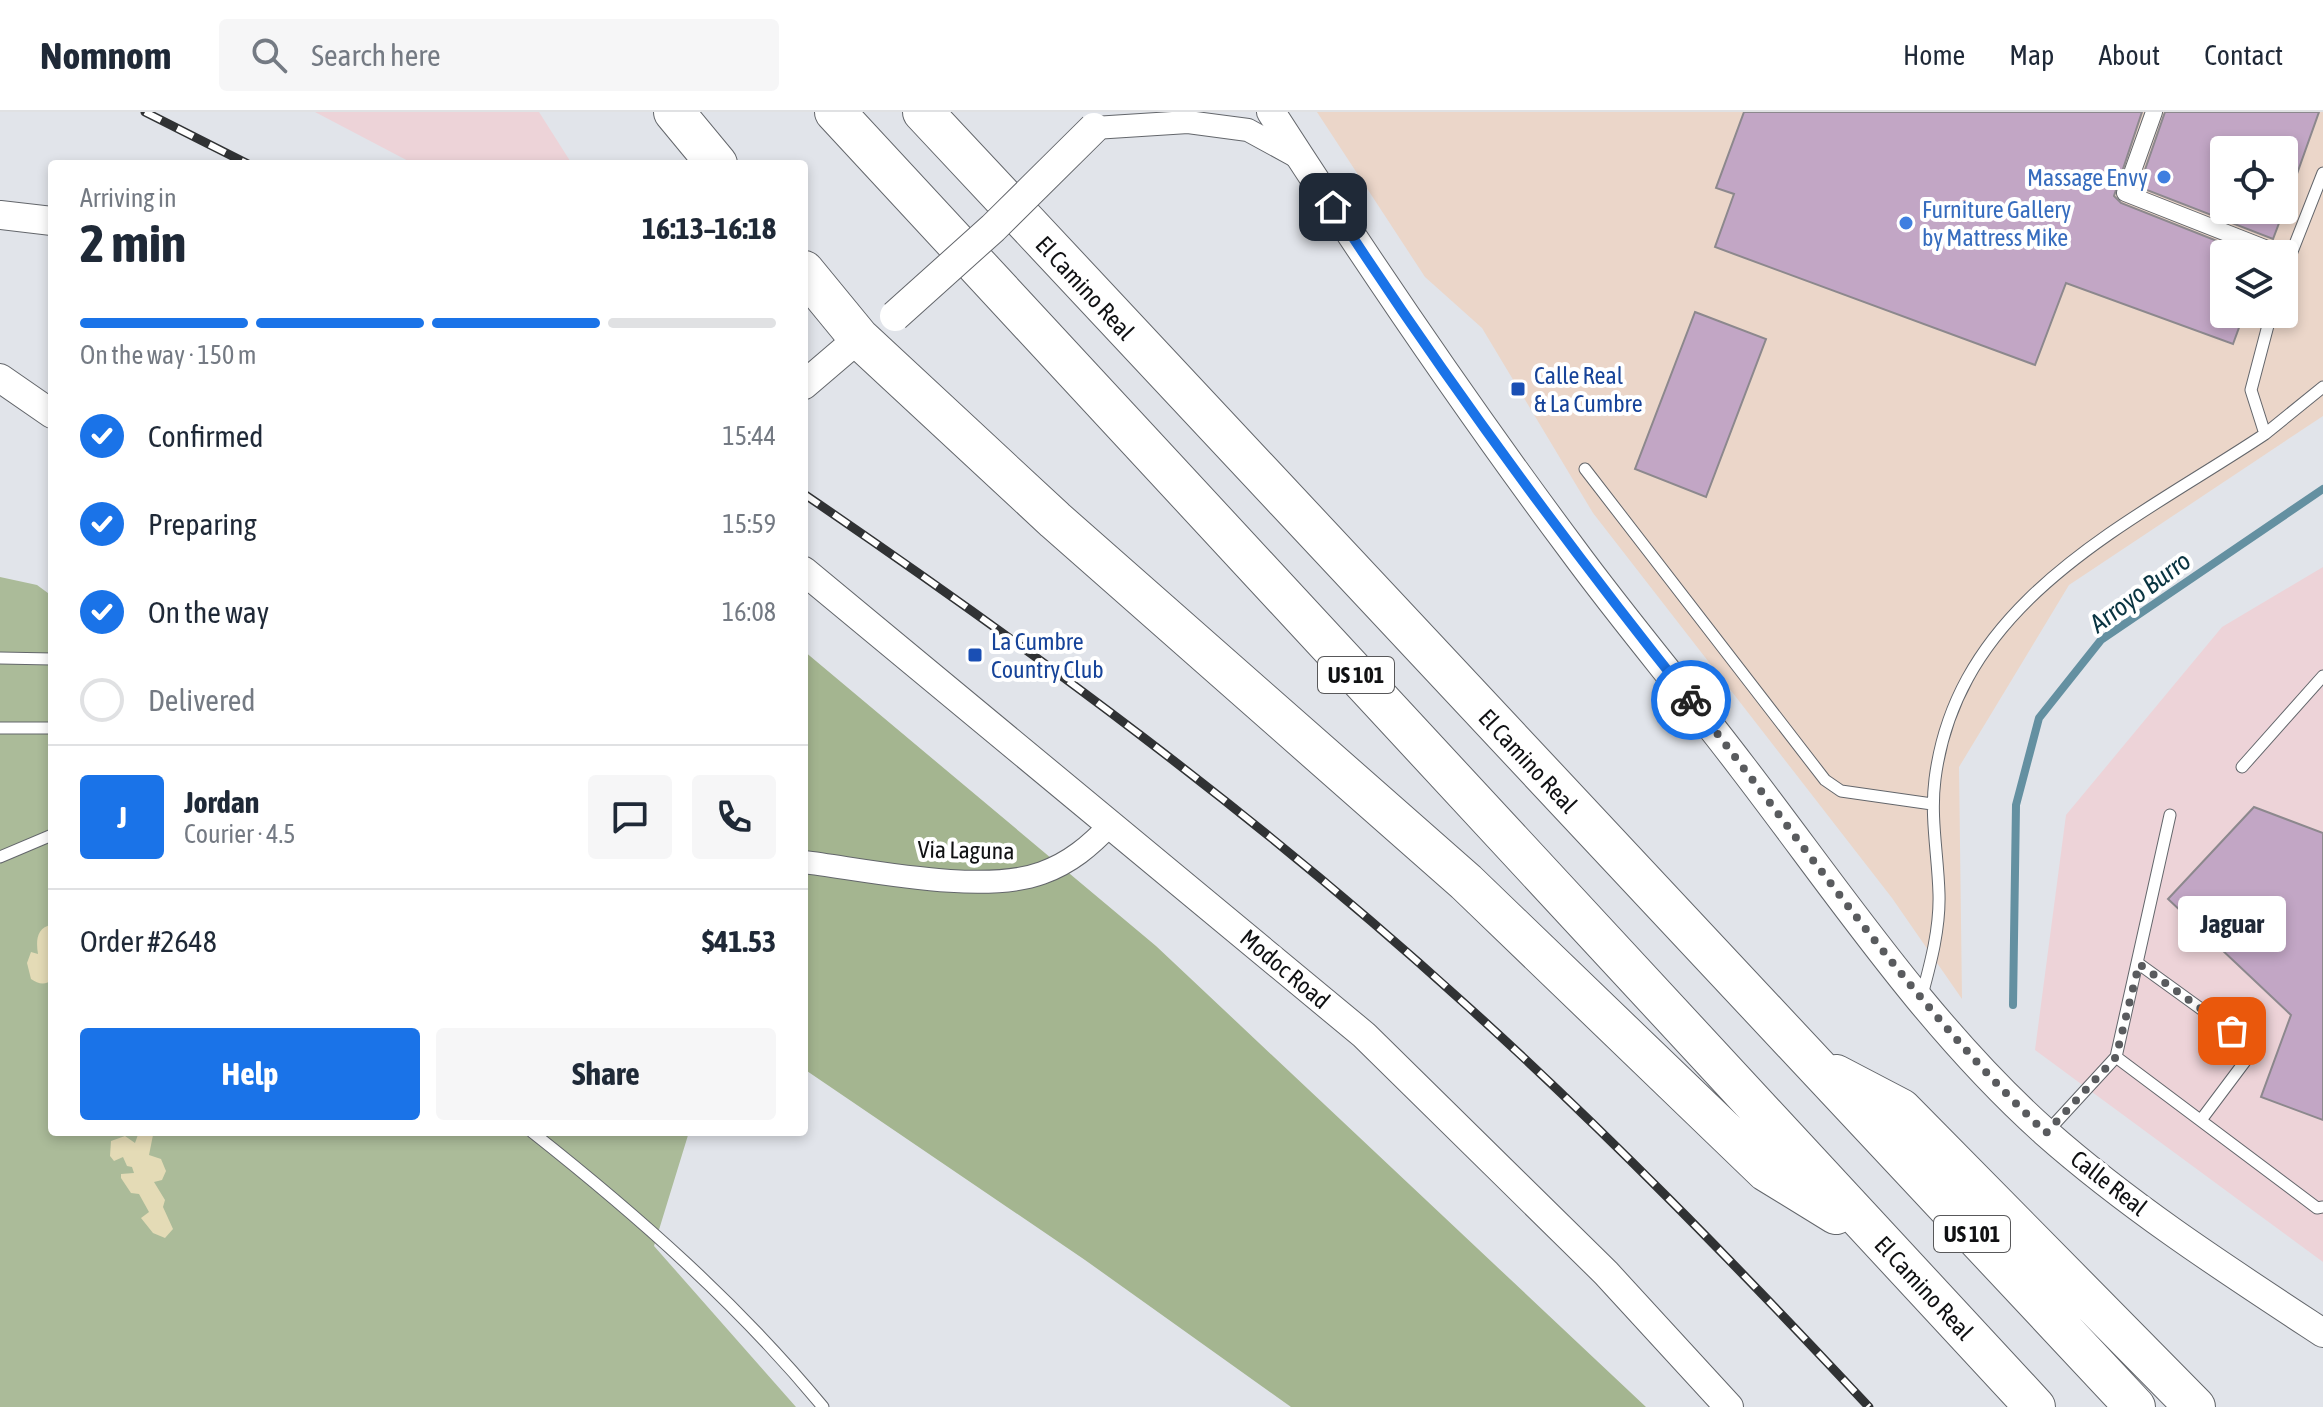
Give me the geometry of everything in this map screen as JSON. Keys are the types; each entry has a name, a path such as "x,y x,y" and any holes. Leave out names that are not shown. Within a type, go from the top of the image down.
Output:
{"highway":[{"path":"674,112 714,160"},
{"name":"El Camino Real","path":"835,112 2035,1407"},
{"name":"El Camino Real","path":"923,112 2135,1407"},
{"path":"808,276 859,338 1055,520 1466,882 1766,1171 1877,1239"},
{"path":"1809,1060 1901,1109 2195,1407"}],"main road":[{"path":"895,316 993,228 1094,128"}],"street":[{"name":"Calle Real","path":"1271,112 1394,302 1567,543 1921,1000 1990,1079 2046,1133 2204,1255 2323,1333"},
{"path":"2154,112 2125,193 2237,240"},
{"path":"1094,128 1188,122 1248,130 1302,160"},
{"path":"0,215 48,221"},
{"path":"810,381 859,338"},
{"path":"0,378 48,411"},
{"name":"Modoc Road","path":"808,574 1364,1035 1606,1273 1729,1407"},
{"name":"Via Laguna","path":"808,862 957,881 1010,880 1039,874 1067,862 1111,824"}],"lane":[{"path":"2293,240 2323,173"},
{"path":"2265,434 2251,390 2267,328"},
{"path":"1921,1000 1933,956 1939,897 1932,804 1936,768 1956,695 1974,663 2005,621 2044,582 2111,533 2265,434 2323,387"},
{"path":"1585,469 1825,780 1841,791 1932,804"},
{"path":"0,658 48,659"},
{"path":"2242,767 2323,676"},
{"path":"0,728 48,728"},
{"path":"2046,1133 2116,1057 2170,815"},
{"path":"0,857 48,837"},
{"path":"2139,964 2255,1048 2201,1120"},
{"path":"2116,1057 2317,1208 2323,1207"},
{"path":"537,1136 628,1208 783,1359 823,1407"}],"shaded area":[{"path":"315,112 539,112 569,160 406,160"},
{"path":"1317,112 2323,112 2323,416 2069,585 1959,767 1962,999 1892,898 1593,513 1482,328 1425,277"},
{"path":"2323,567 2323,1262 2035,1050 2066,815 2222,627"}],"green space":[{"path":"0,577 37,585 48,593 48,1136 688,1136 654,1246 796,1407 0,1407"},
{"path":"808,654 1156,946 1646,1407 1291,1407 1085,1260 808,1072"}],"sand":[{"path":"47,926 48,982 39,983 31,979 27,963 31,952 38,954 37,940"},
{"path":"125,1136 135,1143 138,1136 153,1136 149,1155 161,1159 166,1171 162,1180 154,1182 165,1200 163,1207 173,1229 165,1238 153,1233 141,1218 149,1212 139,1194 131,1193 121,1178 121,1174 134,1173 132,1167 127,1166 123,1157 114,1161 110,1156 111,1141"}],"building":[{"name":"Furniture Gallery by Mattress Mike","path":"1744,112 2142,112 2114,196 2121,203 2215,240 2210,240 2210,328 2239,328 2233,344 2066,283 2035,365 1715,247 1734,194 1716,188"},
{"path":"2165,112 2319,112 2298,171 2298,136 2210,136 2210,215 2139,187"},
{"path":"2234,224 2279,224 2273,239"},
{"path":"1695,312 1766,339 1706,497 1635,469"},
{"path":"2254,807 2323,833 2323,1120 2261,1097 2291,1015 2168,899"}],"waterway":[{"name":"Arroyo Burro","path":"2013,1005 2016,805 2039,718 2101,640 2323,489"}],"railway":[{"path":"145,112 240,160"},
{"path":"808,497 975,613 1143,737 1386,934 1517,1051 1620,1150 1869,1407"}],"way so far":[{"path":"1691,700 1889,962 1975,1063 2046,1133 2116,1057 2139,964 2232,1031"}],"place":[{"name":"Massage Envy","path":"2164,177"},
{"name":"Furniture Gallery by Mattress Mike","path":"1906,223"},
{"name":"Calle Real & La Cumbre","path":"1518,389"},
{"name":"La Cumbre Country Club","path":"975,655"},
{"name":"Jaguar","path":"2232,1031"}],"route":[{"path":"1333,207 1394,302 1560,534 1691,700"}]}
